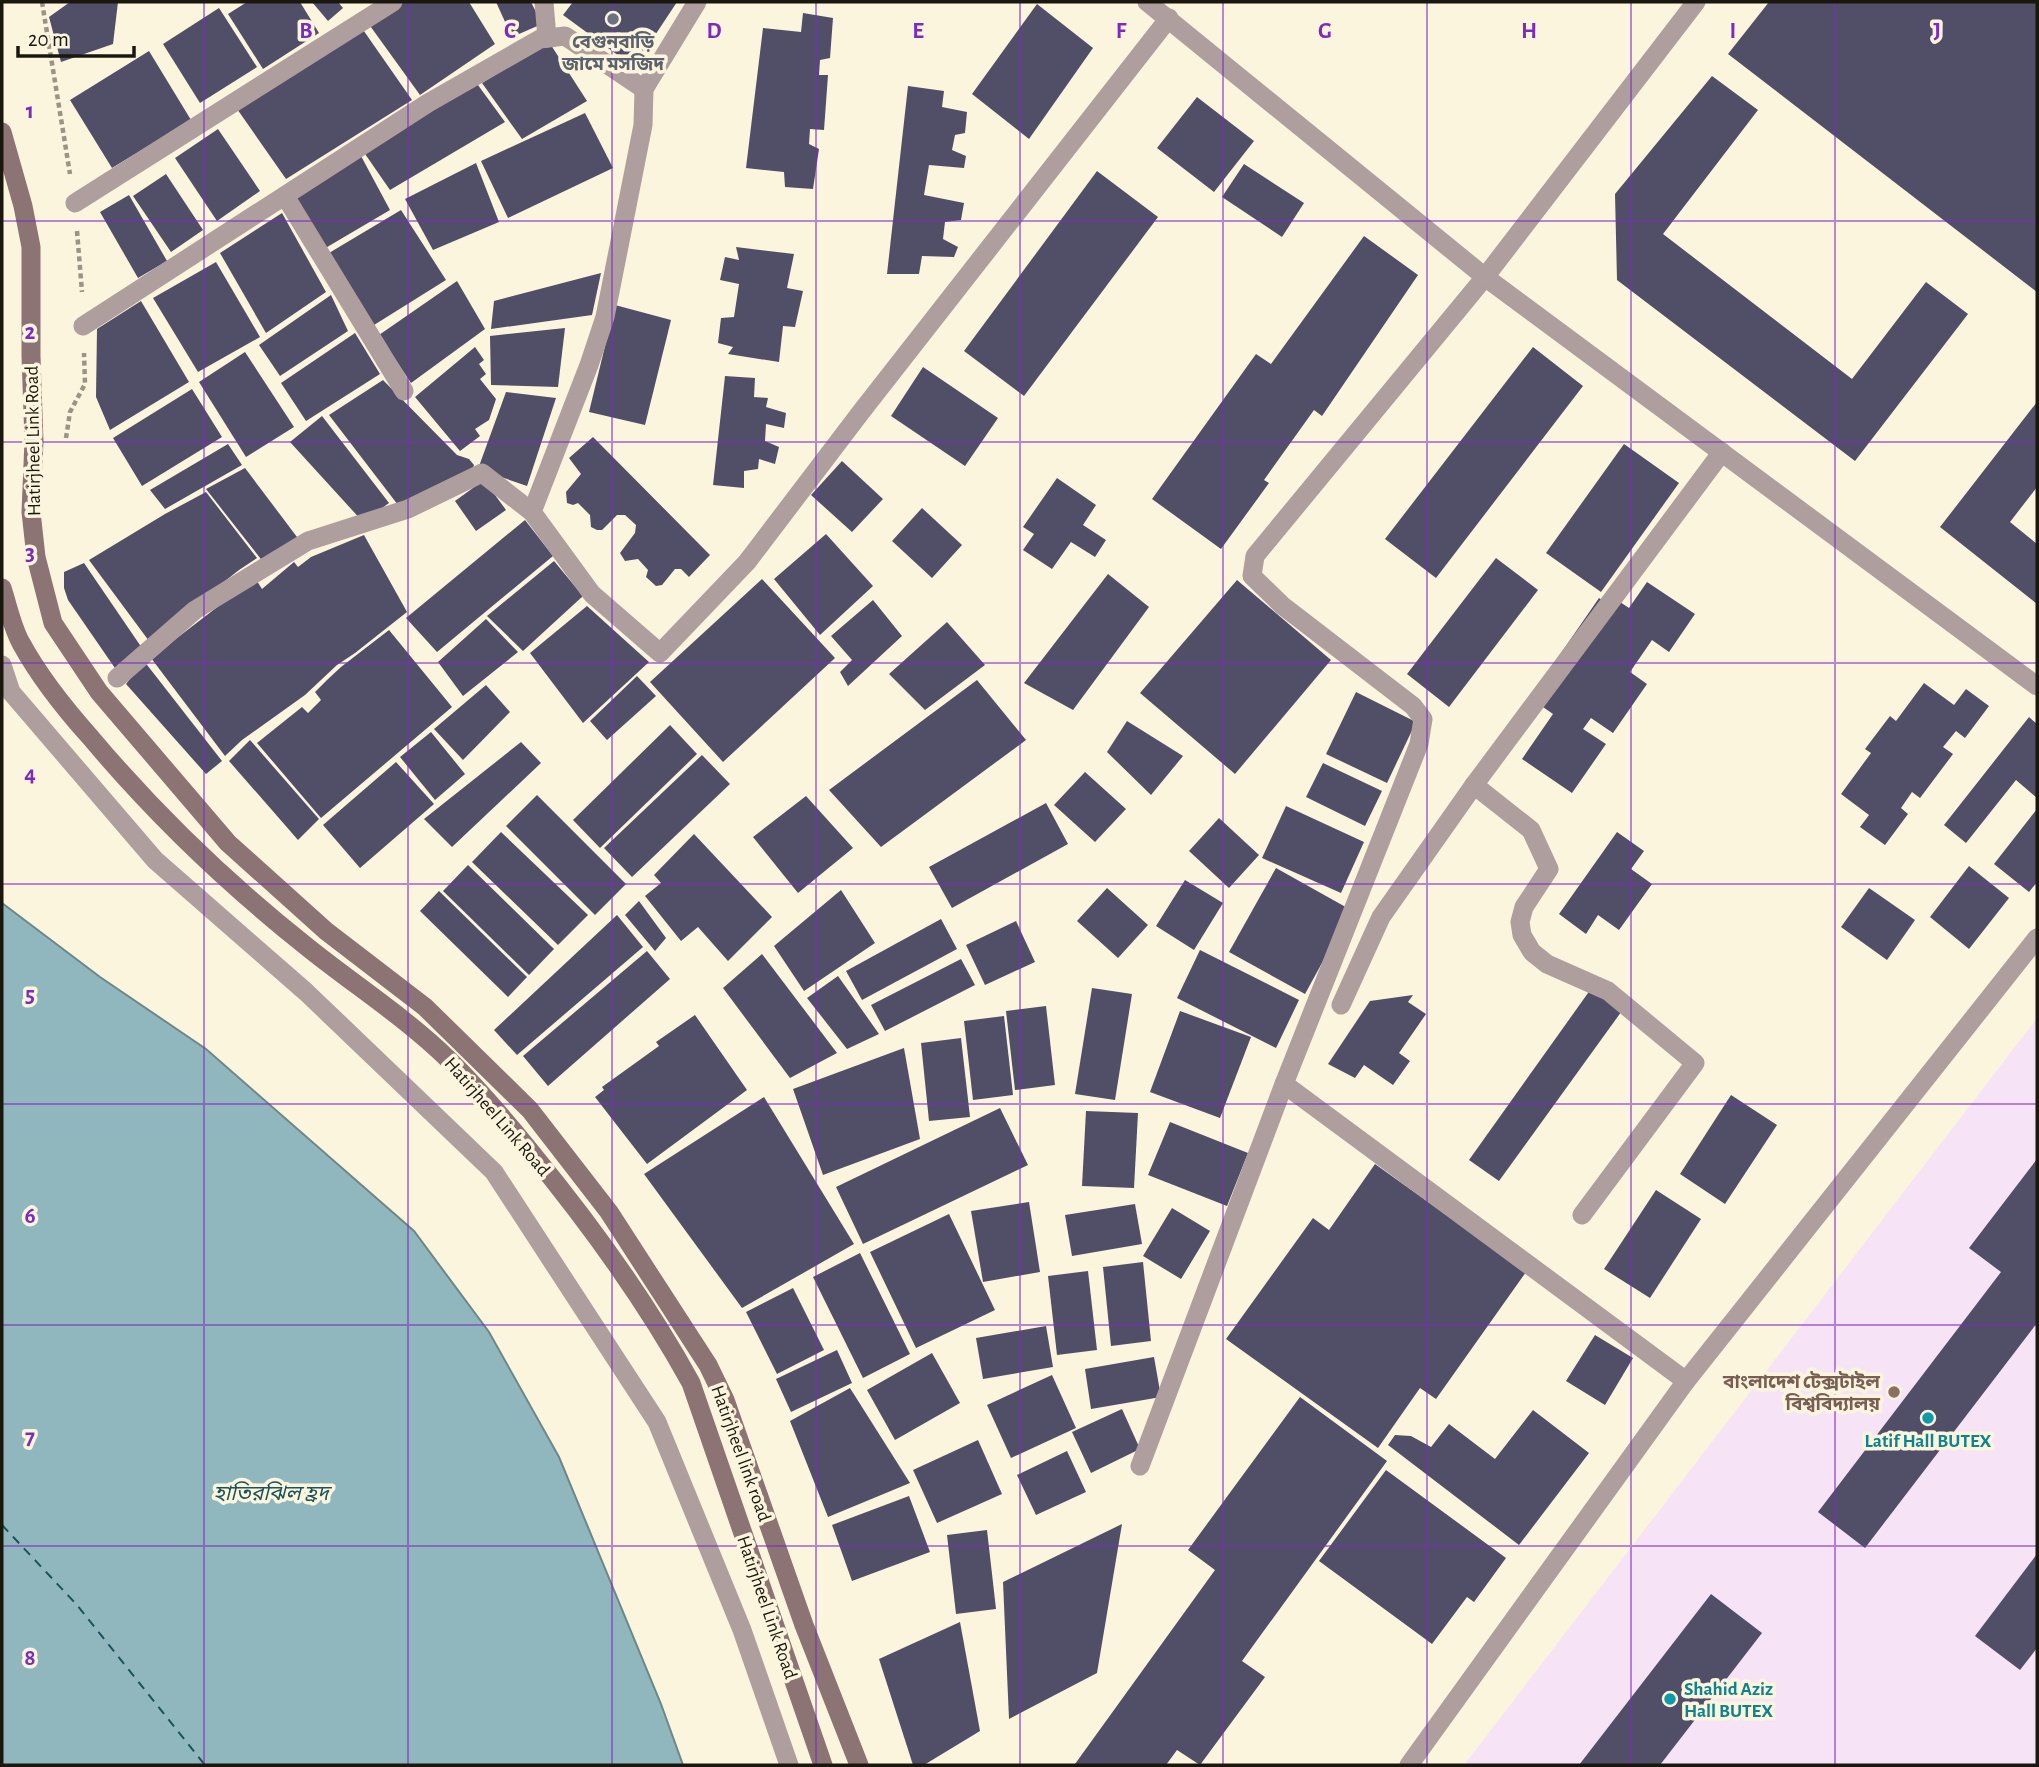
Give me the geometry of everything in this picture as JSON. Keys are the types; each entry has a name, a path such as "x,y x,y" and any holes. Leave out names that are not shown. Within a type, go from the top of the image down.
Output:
{"main road":[{"name":"Hatirjheel Link Road","path":"2,132 23,206 31,247 34,441 31,512 36,557 53,623 99,692 228,843 326,932 425,1007 493,1072"},
{"name":"Hatirjheel Link Road","path":"2,588 20,642 27,653 61,704 129,782 244,894 305,945 414,1028 447,1058 488,1099 594,1232 671,1347 691,1384 823,1765"},
{"path":"129,782 155,760"},
{"name":"Hatirjheel link road","path":"493,1072 530,1110 609,1212 708,1365 725,1400 804,1625 859,1765"}],"street":[{"path":"75,203 393,2"},
{"path":"544,2 547,38"},
{"path":"532,512 589,365 604,317 643,125 644,89 697,2"},
{"path":"1147,2 1485,277 2037,686"},
{"path":"1140,1466 1284,1084 1419,744 1423,719 1413,706 1283,606 1252,576 1255,556 1485,277 1696,2"},
{"path":"117,678 195,610 308,541 408,509 482,473 532,512 592,594 660,653 747,562 1169,18"},
{"path":"83,326 428,103 540,39 565,36 644,89"},
{"path":"285,196 404,391"},
{"path":"1340,1005 1381,917 1474,785 1722,452"},
{"path":"2,665 11,692 155,860 306,992 494,1172 657,1422 743,1630 789,1765"},
{"path":"1474,785 1531,830 1549,869 1524,907 1520,922 1522,935 1532,951 1547,964 1608,991 1695,1062 1582,1215"},
{"path":"1409,1765 1686,1381 2037,939"},
{"path":"1284,1084 1686,1381"}],"path":[{"path":"43,2 75,203 83,326 85,384 70,412 64,448"}],"shaded area":[{"name":"বাংলাদেশ টেক্সটাইল বিশ্ববিদ্যালয়","path":"2037,1018 2037,1765 1464,1765"}],"water":[{"name":"হাতিরঝিল হ্রদ","path":"2,903 100,977 206,1049 414,1231 489,1332 559,1457 661,1704 683,1765 2,1765"}],"building":[{"path":"70,2 118,2 113,44 61,62 49,17"},
{"path":"247,2 300,2 319,33 263,69 228,14"},
{"path":"312,2 338,2 343,8 328,21"},
{"path":"402,2 469,2 495,44 420,95 368,23"},
{"path":"496,2 531,2 542,24 512,37"},
{"path":"573,2 677,2 634,67 563,15"},
{"path":"1769,2 2037,2 2037,292 1728,54"},
{"path":"1037,4 1093,48 1029,139 972,94"},
{"path":"219,8 257,67 200,103 163,44"},
{"path":"803,13 833,18 830,58 820,60 819,75 828,75 824,130 810,129 809,144 819,149 813,189 785,187 784,172 746,168 763,28 801,32"},
{"path":"359,24 412,100 286,179 235,106"},
{"path":"549,42 587,101 522,139 482,83"},
{"path":"149,51 191,120 112,168 70,100"},
{"path":"1712,76 1758,110 1663,234 1852,379 1926,282 1968,314 1855,461 1617,280 1615,194"},
{"path":"475,81 505,122 390,190 363,151"},
{"path":"908,86 944,91 942,107 967,112 965,133 955,135 952,150 966,156 964,168 929,165 924,195 964,203 961,220 945,222 943,239 958,247 954,257 922,256 919,274 887,274"},
{"path":"1197,97 1254,141 1214,192 1157,148"},
{"path":"585,113 613,168 508,218 481,161"},
{"path":"218,129 260,191 217,221 175,158"},
{"path":"361,156 390,210 317,253 286,202"},
{"path":"476,163 499,222 433,250 405,199"},
{"path":"1244,164 1304,203 1282,237 1222,197"},
{"path":"1097,171 1158,217 1024,396 964,351"},
{"path":"166,174 203,230 171,252 133,196"},
{"path":"129,195 167,261 138,278 100,212"},
{"path":"401,210 446,280 374,325 329,253"},
{"path":"282,213 326,292 266,333 220,253"},
{"path":"1364,236 1418,275 1322,416 1314,410 1264,480 1269,483 1221,549 1152,499 1256,354 1271,364"},
{"path":"736,247 794,254 787,288 803,291 795,327 783,326 779,362 728,354 733,347 718,343 721,318 734,317 739,284 720,280 725,257 739,260"},
{"path":"216,262 260,337 198,372 153,298"},
{"path":"601,273 592,315 491,329 494,301"},
{"path":"457,281 485,329 411,383 379,335"},
{"path":"331,295 348,331 280,376 259,345"},
{"path":"141,301 189,382 110,430 96,397 97,329"},
{"path":"615,305 671,320 645,425 589,412"},
{"path":"565,328 558,387 491,385 490,336"},
{"path":"355,333 380,374 306,421 281,383"},
{"path":"475,347 484,360 479,364 486,374 480,379 496,399 489,420 475,429 480,436 460,451 415,397"},
{"path":"1533,347 1583,386 1436,578 1385,539"},
{"path":"245,352 294,427 246,457 199,382"},
{"path":"923,367 998,418 965,466 891,416"},
{"path":"725,376 755,378 754,397 768,398 766,407 786,413 784,428 766,424 765,441 779,447 775,464 759,459 758,469 744,471 744,488 713,485"},
{"path":"383,380 457,455 469,459 474,465 472,471 398,505 329,415"},
{"path":"192,389 222,437 142,486 113,438"},
{"path":"506,392 556,398 527,486 478,469"},
{"path":"2037,402 2037,487 2010,522 2037,544 2037,604 1940,527"},
{"path":"322,416 389,503 363,522 290,442"},
{"path":"593,437 710,555 689,577 681,569 675,569 662,585 656,586 646,577 648,570 638,559 625,561 620,553 635,533 636,525 625,515 617,515 602,530 597,530 591,527 590,515 578,503 567,503 566,492 581,474 569,458"},
{"path":"228,444 242,465 165,509 150,490"},
{"path":"1624,444 1679,483 1601,592 1546,553"},
{"path":"842,461 883,499 852,532 811,495"},
{"path":"245,468 300,541 264,563 206,489"},
{"path":"1057,478 1096,505 1083,525 1106,540 1095,557 1071,542 1052,569 1023,550 1034,534 1023,527"},
{"path":"484,480 506,510 476,531 455,501"},
{"path":"206,492 257,558 149,641 89,560"},
{"path":"922,508 962,545 932,578 892,541"},
{"path":"525,520 553,556 437,652 406,618"},
{"path":"826,534 873,586 820,635 774,579"},
{"path":"364,535 407,612 225,756 151,658 255,578 262,589 294,562 298,567 311,557"},
{"path":"1496,558 1538,590 1449,707 1407,674"},
{"path":"554,561 583,596 523,651 487,616"},
{"path":"84,563 144,651 117,671 68,600 64,588 64,572"},
{"path":"1108,574 1149,607 1073,710 1024,683"},
{"path":"762,579 835,658 723,762 650,682"},
{"path":"1237,580 1331,660 1235,774 1140,693"},
{"path":"1647,582 1695,614 1669,652 1652,640 1630,672 1647,684 1613,733 1591,718 1583,729 1606,744 1572,793 1522,759 1553,714 1530,698 1599,598 1612,607 1617,600 1629,608"},
{"path":"873,600 902,636 848,686 840,672 852,660 831,636"},
{"path":"587,606 649,662 583,723 530,653"},
{"path":"486,619 518,652 463,696 438,662"},
{"path":"947,622 985,665 925,710 889,674"},
{"path":"389,630 452,707 321,818 257,743 302,707 308,713 321,700 315,692 341,667"},
{"path":"144,661 222,761 206,774 126,684"},
{"path":"637,676 656,696 607,740 590,721"},
{"path":"977,680 1026,740 881,847 829,790"},
{"path":"1924,683 1954,705 1966,689 1989,706 1965,738 1956,731 1943,747 1953,754 1920,798 1912,792 1901,808 1908,814 1885,845 1860,827 1869,815 1841,794 1871,753 1865,749 1890,716 1896,721"},
{"path":"486,685 510,712 463,760 434,729"},
{"path":"1356,692 1416,722 1387,783 1326,754"},
{"path":"2029,717 2037,724 2037,798 2016,780 1966,843 1944,825"},
{"path":"1127,721 1183,756 1151,795 1107,752"},
{"path":"670,725 697,754 600,848 573,820"},
{"path":"431,732 465,774 435,800 400,757"},
{"path":"250,740 319,819 298,840 229,761"},
{"path":"521,742 541,763 452,847 424,819"},
{"path":"702,755 730,784 632,877 604,848"},
{"path":"396,762 434,804 360,868 323,825"},
{"path":"1323,763 1382,791 1365,826 1306,797"},
{"path":"1085,772 1126,809 1095,842 1054,805"},
{"path":"537,795 626,884 595,915 506,826"},
{"path":"806,796 853,848 798,893 753,837"},
{"path":"1046,803 1068,844 952,908 929,867"},
{"path":"1286,806 1364,842 1341,893 1262,858"},
{"path":"2037,809 2037,882 2029,892 1994,864"},
{"path":"1219,818 1259,855 1229,888 1189,851"},
{"path":"501,832 588,915 558,945 472,862"},
{"path":"1617,832 1644,851 1631,869 1652,884 1619,930 1598,915 1586,934 1559,914"},
{"path":"694,834 772,917 728,961 698,927 681,941 645,896 661,883 654,875"},
{"path":"468,865 554,949 529,975 443,891"},
{"path":"1969,866 2009,898 1969,949 1930,917"},
{"path":"1276,868 1351,910 1305,994 1229,952"},
{"path":"1185,880 1223,903 1194,950 1156,926"},
{"path":"1107,888 1148,925 1118,958 1077,921"},
{"path":"1869,888 1915,920 1887,960 1841,927"},
{"path":"841,890 875,943 804,991 774,946"},
{"path":"439,891 527,977 508,997 420,911"},
{"path":"639,901 666,938 655,951 625,915"},
{"path":"617,915 643,947 517,1055 494,1030"},
{"path":"941,919 957,949 862,1000 846,971"},
{"path":"1016,921 1035,962 985,985 966,945"},
{"path":"1200,950 1299,1000 1276,1048 1177,998"},
{"path":"647,951 670,979 548,1086 523,1056"},
{"path":"762,954 837,1053 790,1078 723,988"},
{"path":"961,959 975,985 885,1031 871,1005"},
{"path":"838,976 879,1034 847,1049 807,998"},
{"path":"1593,986 1624,1008 1499,1181 1469,1160"},
{"path":"1092,988 1132,994 1115,1100 1075,1094"},
{"path":"1413,995 1408,1002 1426,1014 1399,1053 1410,1061 1393,1085 1364,1065 1355,1078 1328,1064 1370,1001"},
{"path":"1046,1006 1055,1085 1015,1090 1006,1011"},
{"path":"1180,1011 1251,1037 1220,1118 1150,1092"},
{"path":"695,1015 747,1090 647,1164 595,1097 604,1090 602,1087 659,1046 656,1042"},
{"path":"1004,1016 1013,1095 973,1100 964,1021"},
{"path":"961,1038 970,1117 929,1121 921,1043"},
{"path":"904,1048 920,1139 823,1175 793,1089"},
{"path":"1731,1095 1777,1125 1725,1204 1680,1174"},
{"path":"764,1097 854,1244 742,1308 644,1174"},
{"path":"1000,1108 1028,1165 863,1244 836,1187"},
{"path":"1086,1111 1138,1113 1134,1188 1082,1186"},
{"path":"1170,1122 1248,1153 1227,1206 1148,1175"},
{"name":"Latif Hall BUTEX","path":"2037,1159 2037,1323 1865,1548 1818,1512 2001,1272 1969,1248"},
{"path":"1375,1164 1526,1272 1436,1399 1420,1388 1378,1448 1226,1339 1313,1218 1329,1230"},
{"path":"1656,1190 1701,1219 1650,1298 1604,1269"},
{"path":"1029,1202 1040,1272 983,1282 971,1211"},
{"path":"1135,1204 1142,1244 1072,1256 1065,1215"},
{"path":"1172,1208 1210,1231 1181,1279 1143,1256"},
{"path":"949,1214 995,1310 916,1348 870,1252"},
{"path":"860,1253 910,1354 863,1378 813,1277"},
{"path":"1143,1262 1151,1341 1111,1346 1103,1267"},
{"path":"1088,1271 1097,1350 1057,1355 1048,1276"},
{"path":"793,1288 824,1350 777,1374 746,1312"},
{"path":"1046,1326 1053,1367 983,1379 976,1338"},
{"path":"1595,1335 1633,1358 1605,1405 1566,1381"},
{"path":"837,1350 852,1383 791,1412 776,1379"},
{"path":"932,1353 960,1403 895,1440 867,1390"},
{"path":"1154,1357 1161,1397 1091,1409 1085,1369"},
{"path":"1052,1375 1076,1428 1011,1458 987,1405"},
{"path":"850,1388 910,1483 828,1517 790,1421"},
{"path":"1300,1397 1387,1461 1242,1661 1265,1677 1200,1765 1177,1750 1166,1765 1075,1764 1215,1570 1188,1550"},
{"path":"1122,1409 1140,1449 1091,1473 1072,1432"},
{"path":"1533,1410 1589,1453 1519,1545 1388,1445 1395,1435 1411,1436 1431,1447 1449,1424 1495,1459"},
{"path":"978,1440 1002,1494 937,1523 913,1470"},
{"path":"1067,1451 1086,1492 1036,1515 1017,1475"},
{"path":"1386,1470 1506,1558 1474,1602 1467,1597 1432,1644 1319,1561"},
{"path":"909,1496 930,1552 852,1581 832,1525"},
{"path":"1122,1524 1097,1673 1009,1719 1003,1582"},
{"path":"987,1530 996,1609 956,1614 947,1535"},
{"path":"2037,1554 2037,1648 2020,1670 1975,1636"},
{"name":"Shahid Aziz Hall BUTEX","path":"1711,1594 1762,1633 1660,1765 1579,1765"},
{"path":"960,1622 980,1731 924,1765 913,1765 879,1659"}],"ferry route":[{"path":"2,1525 77,1605 205,1765"}],"place":[{"name":"বেগুনবাড়ি জামে মসজিদ","path":"613,19"},
{"name":"বাংলাদেশ টেক্সটাইল বিশ্ববিদ্যালয়","path":"1894,1392"},
{"name":"Latif Hall BUTEX","path":"1928,1418"},
{"name":"Shahid Aziz Hall BUTEX","path":"1670,1699"}]}
